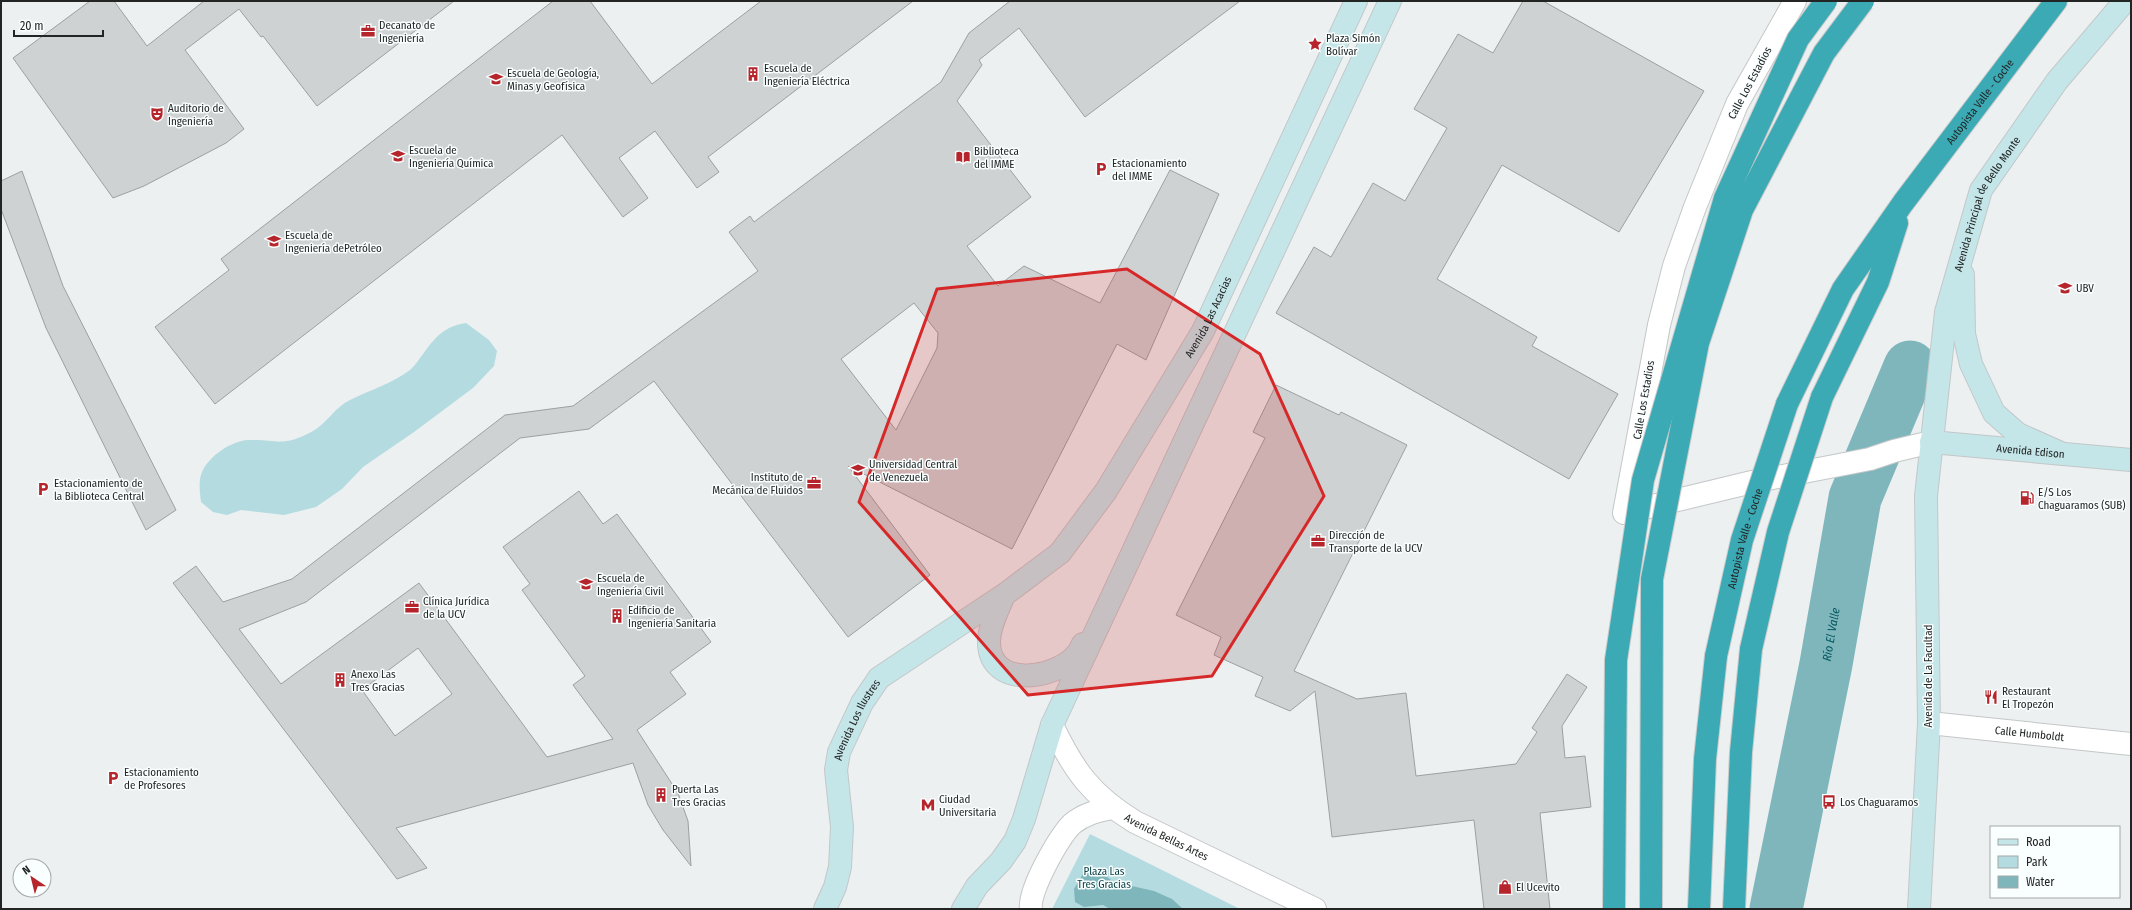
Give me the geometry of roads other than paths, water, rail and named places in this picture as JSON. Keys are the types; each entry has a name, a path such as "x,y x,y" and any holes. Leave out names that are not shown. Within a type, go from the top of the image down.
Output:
{"highway":[{"path":"1614,909 1616,660 1643,480 1725,198 1798,40 1826,1"},
{"path":"1651,909 1652,579 1698,343 1742,210 1824,53 1863,1"},
{"name":"Autopista Valle - Coche","path":"1699,909 1706,759 1716,656 1742,540 1787,404 1843,289 1903,202 2056,1"},
{"name":"Autopista Valle - Coche","path":"1734,909 1741,752 1751,649 1778,532 1822,397 1878,282 1903,202"}],"main road":[{"name":"Avenida Las Acacias","path":"1004,595 1060,552 1106,491 1203,332 1356,1"},
{"path":"963,909 977,886 1002,861 1015,841 1024,819 1052,725 1390,1"},
{"name":"Avenida Principal de Bello Monte","path":"1931,442 1946,312 1981,190 2057,81 2125,1"},
{"path":"1963,253 1964,334 1971,364 1994,413 2018,434 2063,454"},
{"name":"Avenida Edison","path":"1931,442 2131,460"},
{"name":"Avenida de La Facultad","path":"1919,909 1929,723 1926,496 1931,442"},
{"path":"1004,595 992,625 989,641 990,651 1004,670 1021,676 1050,672 1077,655 1113,595"},
{"name":"Avenida Los Ilustres","path":"825,909 835,887 840,866 842,827 836,770 839,752 862,703 879,678 1004,595"}],"street":[{"name":"Calle Los Estadios","path":"1796,1 1737,104 1695,207 1674,266 1657,332 1624,513 1752,482 1870,459 1894,451 1931,442"},
{"name":"Calle Humboldt","path":"1929,723 2131,744"},
{"name":"Avenida Bellas Artes","path":"1052,725 1066,754 1079,774 1094,792 1112,808 1135,822 1315,909"},
{"path":"1031,909 1038,878 1072,825 1087,814 1112,808"}],"water":[{"path":"1086,869 1101,873 1114,882 1154,891 1172,899 1183,909 1110,909 1103,905 1084,907 1075,902 1074,889"}],"waterway":[{"name":"Río El Valle","path":"1776,909 1826,664 1855,498 1910,367"}],"place":[{"name":"Decanato de Ingeniería","path":"368,31"},
{"name":"Plaza Simón Bolívar","path":"1315,44"},
{"name":"Escuela de Ingeniería Eléctrica","path":"753,74"},
{"name":"Escuela de Geología, Minas y Geofísica","path":"496,79"},
{"name":"Auditorio de Ingeniería","path":"157,114"},
{"name":"Escuela de Ingeniería Química","path":"398,156"},
{"name":"Biblioteca del IMME","path":"963,157"},
{"name":"Estacionamiento del IMME","path":"1101,169"},
{"name":"Escuela de Ingeniería dePetróleo","path":"274,241"},
{"name":"UBV","path":"2065,288"},
{"name":"Universidad Central de Venezuela","path":"858,470"},
{"name":"Instituto de Mecánica de Fluidos","path":"814,483"},
{"name":"Estacionamiento de la Biblioteca Central","path":"43,489"},
{"name":"E/S Los Chaguaramos (SUB)","path":"2027,498"},
{"name":"Dirección de Transporte de la UCV","path":"1318,541"},
{"name":"Escuela de Ingeniería Civil","path":"586,584"},
{"name":"Clínica Jurídica de la UCV","path":"412,607"},
{"name":"Edificio de Ingeniería Sanitaria","path":"617,616"},
{"name":"Anexo Las Tres Gracias","path":"340,680"},
{"name":"Restaurant El Tropezón","path":"1991,697"},
{"name":"Estacionamiento de Profesores","path":"113,778"},
{"name":"Puerta Las Tres Gracias","path":"661,795"},
{"name":"Los Chaguaramos","path":"1829,802"},
{"name":"Ciudad Universitaria","path":"928,805"},
{"name":"El Ucevito","path":"1505,887"}],"park label":[{"name":"Plaza Las Tres Gracias","path":"1104,877"}]}
